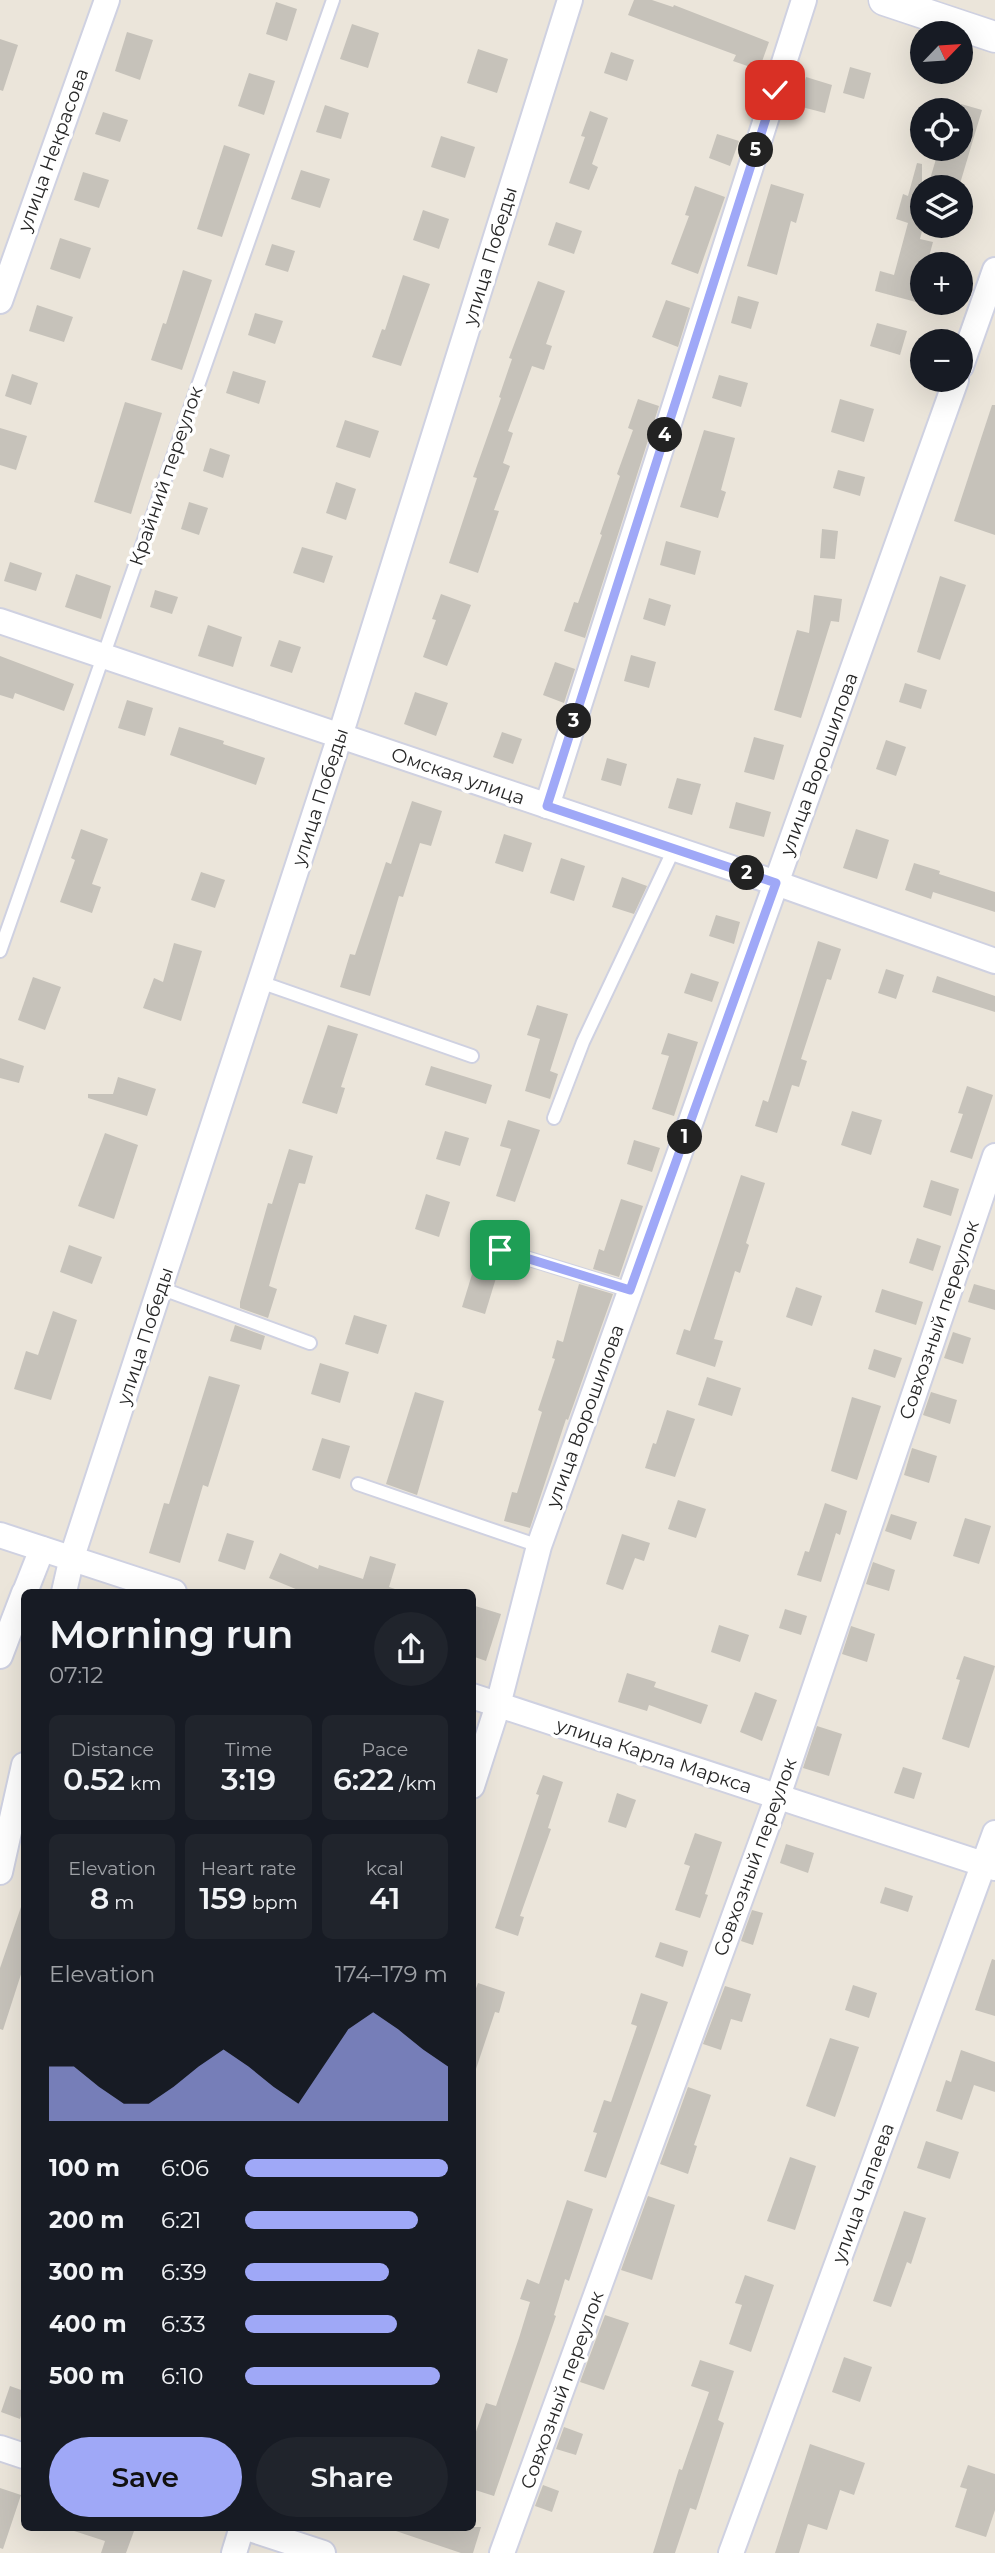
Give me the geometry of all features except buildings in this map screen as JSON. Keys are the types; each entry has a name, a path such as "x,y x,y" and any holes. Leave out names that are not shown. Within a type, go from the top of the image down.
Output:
{"street":[{"name":"улица Некрасова","path":"0,301 107,0"},
{"name":"улица Победы","path":"65,1589 72,1557 340,736 570,0"},
{"path":"547,806 804,0"},
{"path":"884,0 995,37"},
{"path":"973,332 995,270"},
{"name":"улица Ворошилова","path":"476,1773 498,1704 539,1546 952,392"},
{"name":"Омская улица","path":"0,621 776,883 995,961"},
{"name":"Совхозный переулок","path":"502,2553 778,1796 995,1156"},
{"path":"0,1535 165,1589"},
{"path":"27,1589 42,1549"},
{"path":"0,1656 21,1603"},
{"name":"улица Карла Маркса","path":"476,1697 989,1866"},
{"path":"0,1872 21,1778"},
{"name":"улица Чапаева","path":"731,2553 989,1866 995,1833"},
{"path":"0,2448 21,2455"},
{"path":"234,2553 242,2531"},
{"path":"255,2531 323,2553"}],"lane":[{"name":"Крайний переулок","path":"0,951 332,0"},
{"path":"554,1118 583,1042 674,849"},
{"path":"260,982 472,1056"},
{"path":"500,1250 630,1290"},
{"path":"160,1287 310,1343"},
{"path":"358,1484 539,1546"}],"route":[{"path":"500,1250 630,1290 776,883 547,806 775,90"}]}
